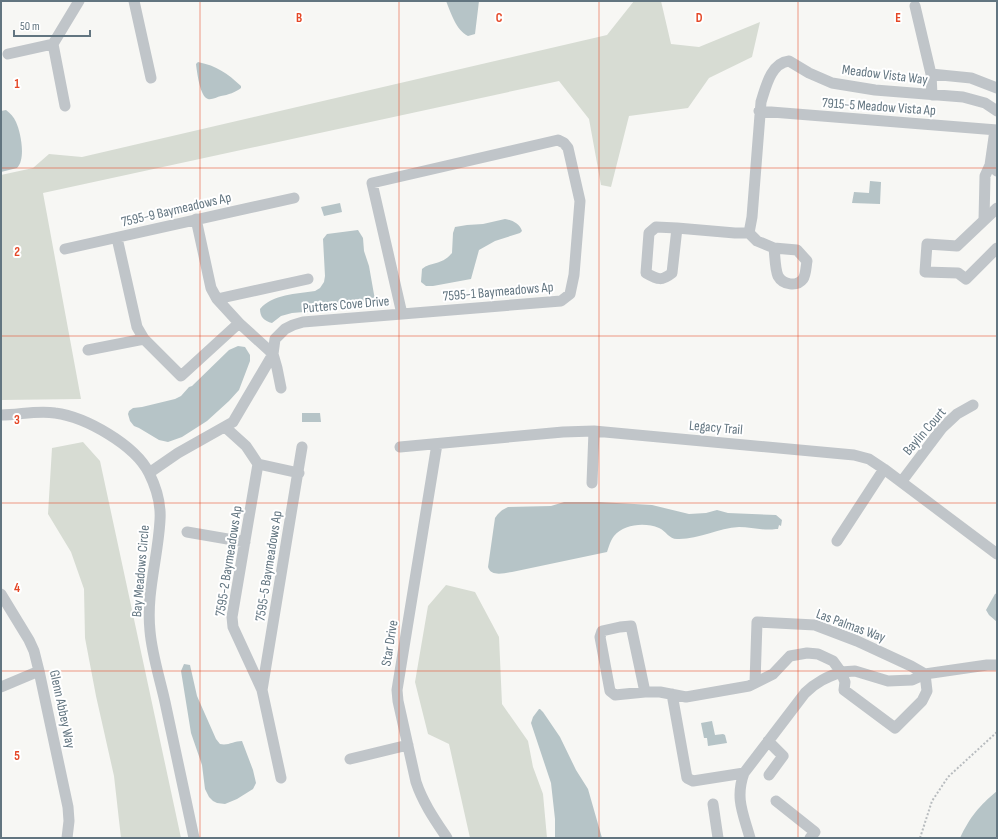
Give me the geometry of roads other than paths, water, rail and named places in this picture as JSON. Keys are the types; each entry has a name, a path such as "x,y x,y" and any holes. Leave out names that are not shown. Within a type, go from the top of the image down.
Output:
{"street":[{"path":"65,106 53,44 79,1"},
{"path":"134,1 151,78"},
{"path":"915,6 931,74 932,95"},
{"path":"8,54 53,44"},
{"name":"Meadow Vista Way","path":"749,233 752,218 759,111 765,87 775,68 780,64 789,61 809,73 832,83 874,90 963,97 984,103 997,111"},
{"path":"931,74 971,78 997,88"},
{"name":"7915-5 Meadow Vista Ap","path":"759,111 996,130"},
{"path":"984,220 985,176 994,168 996,130"},
{"name":"7595-1 Baymeadows Ap","path":"558,140 564,143 568,148 580,201 574,275 570,294 561,301 402,314 372,183 558,140"},
{"name":"7595-9 Baymeadows Ap","path":"65,249 294,198"},
{"path":"997,208 957,246 927,244 925,272 958,274 966,279 997,248"},
{"path":"196,219 211,288 217,299 239,323 273,354 281,388"},
{"path":"678,228 672,272 665,278 655,279 646,273 649,233 656,227 678,228 735,233 749,233 756,241 774,248"},
{"path":"117,238 136,327 144,339 180,376 239,323"},
{"path":"217,299 308,279"},
{"name":"Putters Cove Drive","path":"149,473 178,453 233,422 273,354 275,340 285,329 303,322 402,314"},
{"path":"88,350 144,339"},
{"name":"Baylin Court","path":"902,481 942,428 957,414 972,405"},
{"name":"Bay Meadows Circle","path":"1,415 26,412 55,413 66,415 97,427 117,440 136,456 149,473 157,493 160,519 150,596 151,638 194,838"},
{"path":"225,427 246,446 258,464 299,472"},
{"path":"592,483 594,431"},
{"name":"Legacy Trail","path":"400,447 563,432 594,431 854,454 869,459 902,481 997,554"},
{"name":"Star Drive","path":"437,444 398,679 398,701 420,795 426,807 448,838"},
{"name":"7595-5 Baymeadows Ap","path":"262,690 302,447"},
{"name":"7595-2 Baymeadows Ap","path":"258,464 232,617 233,627 262,690 281,778"},
{"path":"837,540 884,469"},
{"path":"187,532 245,542"},
{"name":"Glenn Abbey Way","path":"1,594 29,640 40,671 68,807 69,821 67,838"},
{"name":"Las Palmas Way","path":"755,683 757,622 815,625 857,641 925,674"},
{"path":"645,692 631,626 602,631 600,637 610,691 614,695 660,692 686,697 749,686 773,674 790,656 807,653 818,654 833,660 841,672 845,682 844,690 895,728 922,701 927,691 925,674"},
{"path":"750,838 739,795 740,784 744,773 812,685 822,679 841,672 855,671 888,681 912,680 925,674 987,665 997,665"},
{"path":"1,687 40,671"},
{"path":"672,694 687,778 693,781 744,773"},
{"path":"768,741 783,756 768,775"},
{"path":"350,759 408,745"},
{"path":"776,801 815,832 810,838"},
{"path":"713,804 718,838"}]}
